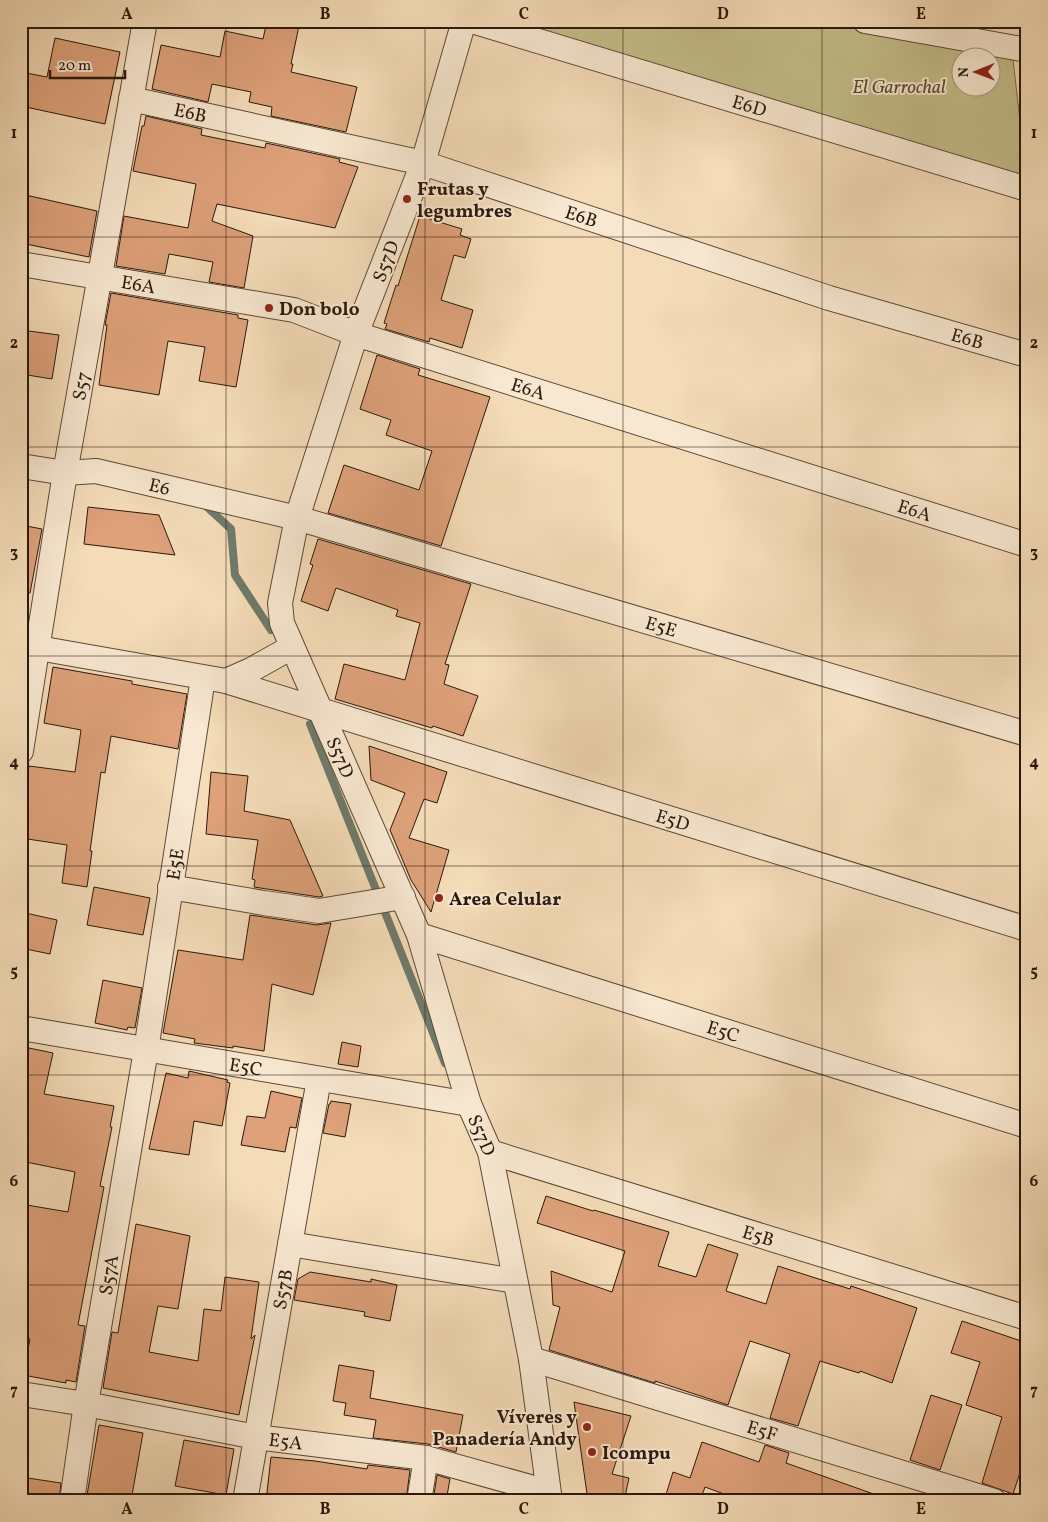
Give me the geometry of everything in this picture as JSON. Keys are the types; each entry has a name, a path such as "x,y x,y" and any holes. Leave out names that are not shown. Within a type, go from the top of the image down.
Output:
{"street":[{"name":"S57","path":"21,751 30,646 65,473 145,21"},
{"name":"S57D","path":"464,21 423,162 356,334 297,518 280,603 282,623 419,935 469,1104 490,1152 531,1359 549,1496"},
{"name":"E6D","path":"472,21 1027,189"},
{"path":"865,21 1027,50"},
{"name":"E6B","path":"131,99 423,162 829,298 1027,355"},
{"name":"E6A","path":"21,264 294,310 356,334 1027,545"},
{"name":"E6","path":"21,466 65,473 96,471 297,518"},
{"name":"E5E","path":"297,518 1027,734"},
{"path":"30,646 226,681 321,710"},
{"path":"226,681 251,670 292,646"},
{"name":"E5E","path":"146,1050 203,678"},
{"name":"E5D","path":"321,710 1027,929"},
{"path":"170,887 264,904 319,911 403,897"},
{"name":"E5C","path":"419,935 1027,1126"},
{"name":"E5C","path":"21,1028 469,1104"},
{"name":"S57A","path":"72,1501 86,1404 146,1050"},
{"name":"S57B","path":"245,1501 319,1079"},
{"name":"E5B","path":"490,1152 1027,1318"},
{"path":"290,1244 515,1281"},
{"name":"E5F","path":"531,1359 994,1501"},
{"name":"E5A","path":"21,1394 86,1404 256,1437 426,1458 549,1496"},
{"path":"419,1501 426,1458"}],"green space":[{"name":"El Garrochal","path":"475,21 878,21 1011,42 1027,182"}],"building":[{"path":"267,21 300,21 291,72 357,87 346,132 271,116 272,107 249,102 251,92 212,84 208,102 152,89 161,45 220,57 225,31 263,39"},
{"path":"55,38 120,52 105,124 21,106 21,72 47,77"},
{"path":"146,116 202,129 201,135 265,148 266,143 340,159 339,162 358,167 335,228 217,204 212,221 253,236 244,288 209,282 213,262 169,254 165,274 116,266 124,216 188,228 196,184 133,171 142,126 144,126"},
{"path":"21,194 97,211 89,257 21,243"},
{"path":"420,216 462,229 460,235 471,239 465,258 454,255 441,300 473,310 462,348 430,338 429,342 385,329 387,324 384,323"},
{"path":"111,293 238,315 238,318 248,320 236,387 199,381 205,347 168,341 159,395 99,385 107,325 105,325"},
{"path":"21,330 59,335 52,379 21,374"},
{"path":"377,355 420,369 418,375 490,397 441,546 328,513 344,465 419,490 432,451 386,435 391,420 360,409"},
{"path":"88,507 159,515 175,555 84,544"},
{"path":"21,525 42,529 30,593 21,592"},
{"path":"318,539 471,584 445,664 449,665 444,684 478,696 463,736 335,699 344,664 405,680 420,623 396,616 398,610 336,588 328,611 301,601 313,565 310,564"},
{"path":"53,667 132,681 132,684 187,694 178,749 111,736 105,773 101,772 87,887 62,883 67,845 21,838 21,823 29,766 75,772 81,730 44,723"},
{"path":"369,746 447,772 437,803 424,799 409,838 449,850 431,912 411,880 390,830 405,793 371,780"},
{"path":"211,772 248,776 244,811 290,820 323,896 319,897 254,887 255,880 252,879 258,840 206,834"},
{"path":"94,887 150,898 143,935 87,925"},
{"path":"21,912 57,920 50,954 21,948"},
{"path":"250,915 317,925 331,923 313,995 272,984 264,1051 194,1043 195,1039 163,1033 178,950 243,960"},
{"path":"103,980 142,988 135,1028 128,1027 127,1030 95,1023"},
{"path":"342,1042 361,1046 358,1067 338,1064"},
{"path":"29,1048 53,1053 44,1094 114,1106 110,1127 112,1127 100,1186 104,1187 78,1325 85,1326 76,1382 66,1380 66,1383 23,1375 30,1339 21,1338 21,1204 68,1212 75,1172 21,1161 21,1084"},
{"path":"189,1071 228,1080 227,1082 230,1083 222,1126 194,1121 189,1155 149,1149 166,1073 188,1078"},
{"path":"271,1091 302,1098 296,1128 290,1127 285,1152 241,1145 247,1116 265,1118"},
{"path":"331,1101 351,1104 345,1137 323,1133"},
{"path":"546,1196 669,1232 658,1266 696,1277 708,1244 738,1254 726,1291 766,1304 778,1266 850,1289 851,1286 917,1308 892,1383 860,1371 859,1373 820,1361 798,1426 770,1418 790,1354 750,1341 728,1405 655,1381 655,1383 549,1350 560,1307 553,1305 551,1271 612,1292 625,1251 537,1223"},
{"path":"136,1224 190,1236 178,1309 158,1306 149,1352 198,1361 204,1309 221,1311 225,1277 259,1282 251,1339 255,1335 239,1415 103,1388 112,1332 118,1333"},
{"path":"310,1272 371,1282 371,1279 397,1285 390,1321 364,1316 365,1312 294,1300 298,1279"},
{"path":"962,1321 1027,1343 1027,1451 1013,1494 982,1483 1002,1417 966,1405 980,1362 951,1353"},
{"path":"339,1365 374,1371 370,1398 463,1415 456,1452 428,1444 373,1438 376,1420 344,1415 346,1403 333,1401"},
{"path":"931,1395 962,1405 940,1470 910,1460"},
{"path":"574,1402 631,1416 612,1474 629,1478 624,1501 588,1501"},
{"path":"99,1425 143,1433 131,1501 86,1501"},
{"path":"184,1440 234,1449 226,1495 175,1486"},
{"path":"702,1442 759,1462 765,1445 789,1453 786,1463 885,1498 885,1501 743,1501 705,1487 700,1501 664,1501 673,1472 690,1478"},
{"path":"271,1457 367,1469 368,1465 410,1470 406,1501 266,1501"},
{"path":"437,1475 450,1479 446,1501 433,1501"},
{"path":"21,1477 61,1483 59,1501 21,1501"}],"waterway":[{"path":"206,506 231,529 235,575 271,630"},
{"path":"310,724 445,1063"}],"place":[{"name":"Frutas y legumbres","path":"407,199"},
{"name":"Don bolo","path":"269,308"},
{"name":"Area Celular","path":"439,898"},
{"name":"Víveres y Panadería Andy","path":"587,1427"},
{"name":"Icompu","path":"592,1452"}]}
